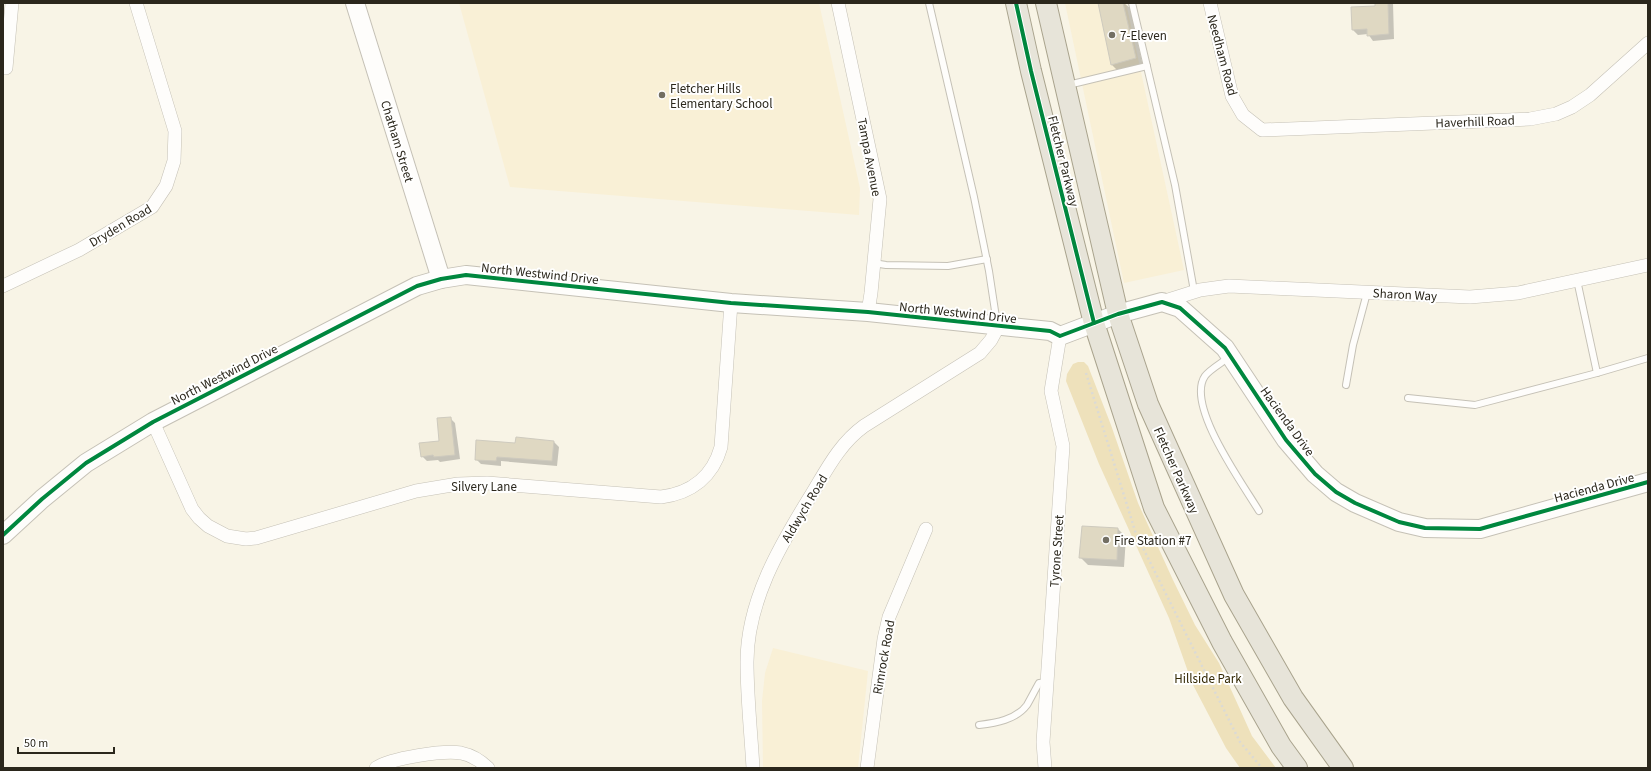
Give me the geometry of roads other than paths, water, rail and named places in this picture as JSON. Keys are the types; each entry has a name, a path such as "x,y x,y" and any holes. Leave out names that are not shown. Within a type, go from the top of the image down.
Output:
{"main road":[{"name":"Fletcher Parkway","path":"1016,3 1031,71 1094,323 1154,508 1222,642 1282,746 1297,768"},
{"path":"1038,3 1051,26"},
{"name":"Fletcher Parkway","path":"1046,3 1118,314 1148,404 1234,595 1293,698 1343,768"}],"street":[{"path":"3,68 6,68 12,3"},
{"name":"Dryden Road","path":"3,286 78,250 152,207 166,186 174,161 175,131 136,3"},
{"name":"Chatham Street","path":"355,3 441,279"},
{"name":"Tampa Avenue","path":"838,3 880,199 868,312"},
{"name":"Needham Road","path":"1210,3 1232,96 1243,115 1262,130 1277,130"},
{"name":"Haverhill Road","path":"1277,130 1530,119 1556,114 1572,108 1590,96 1648,43"},
{"name":"Sharon Way","path":"1162,302 1194,291 1229,286 1470,297 1518,292 1648,265"},
{"name":"North Westwind Drive","path":"3,535 42,499 86,463 153,422 417,286 441,279 466,275 732,303 868,312 998,327 1050,331 1060,336"},
{"path":"1060,336 1118,314 1162,302"},
{"name":"Hacienda Drive","path":"1162,302 1180,308 1225,348 1286,440 1315,474 1336,492 1355,503 1399,522 1425,528 1480,529 1648,482"},
{"name":"Silvery Lane","path":"153,422 192,509 208,526 217,532 236,538 256,538 416,491 458,484 487,484 661,497 670,496 687,491 701,481 708,474 718,456 721,447 732,303"},
{"name":"Aldwych Road","path":"753,768 747,662 750,632 761,589 786,535 835,455 849,438 864,426 980,353 991,340 998,327"},
{"name":"Tyrone Street","path":"1045,768 1043,742 1063,446 1051,392 1060,336"},
{"name":"Rimrock Road","path":"867,768 884,639 889,618 926,529"},
{"path":"376,768 397,760 455,752 471,756 488,768"}],"lane":[{"path":"928,3 974,196 996,305 998,327"},
{"path":"1132,3 1175,185 1194,291"},
{"path":"1065,86 1147,66"},
{"path":"873,263 886,265 948,266 987,259"},
{"path":"1577,280 1597,373"},
{"path":"1346,385 1353,344 1367,293"},
{"path":"1230,356 1205,376 1201,389 1202,406 1210,430 1259,511"},
{"path":"1408,398 1475,405 1648,358"},
{"path":"979,725 997,723 1015,714 1026,706 1039,683 1048,682"}],"place":[{"name":"7-Eleven","path":"1112,35"},
{"name":"Fletcher Hills Elementary School","path":"662,95"},
{"name":"Fire Station #7","path":"1106,540"}],"park label":[{"name":"Hillside Park","path":"1208,678"}]}
